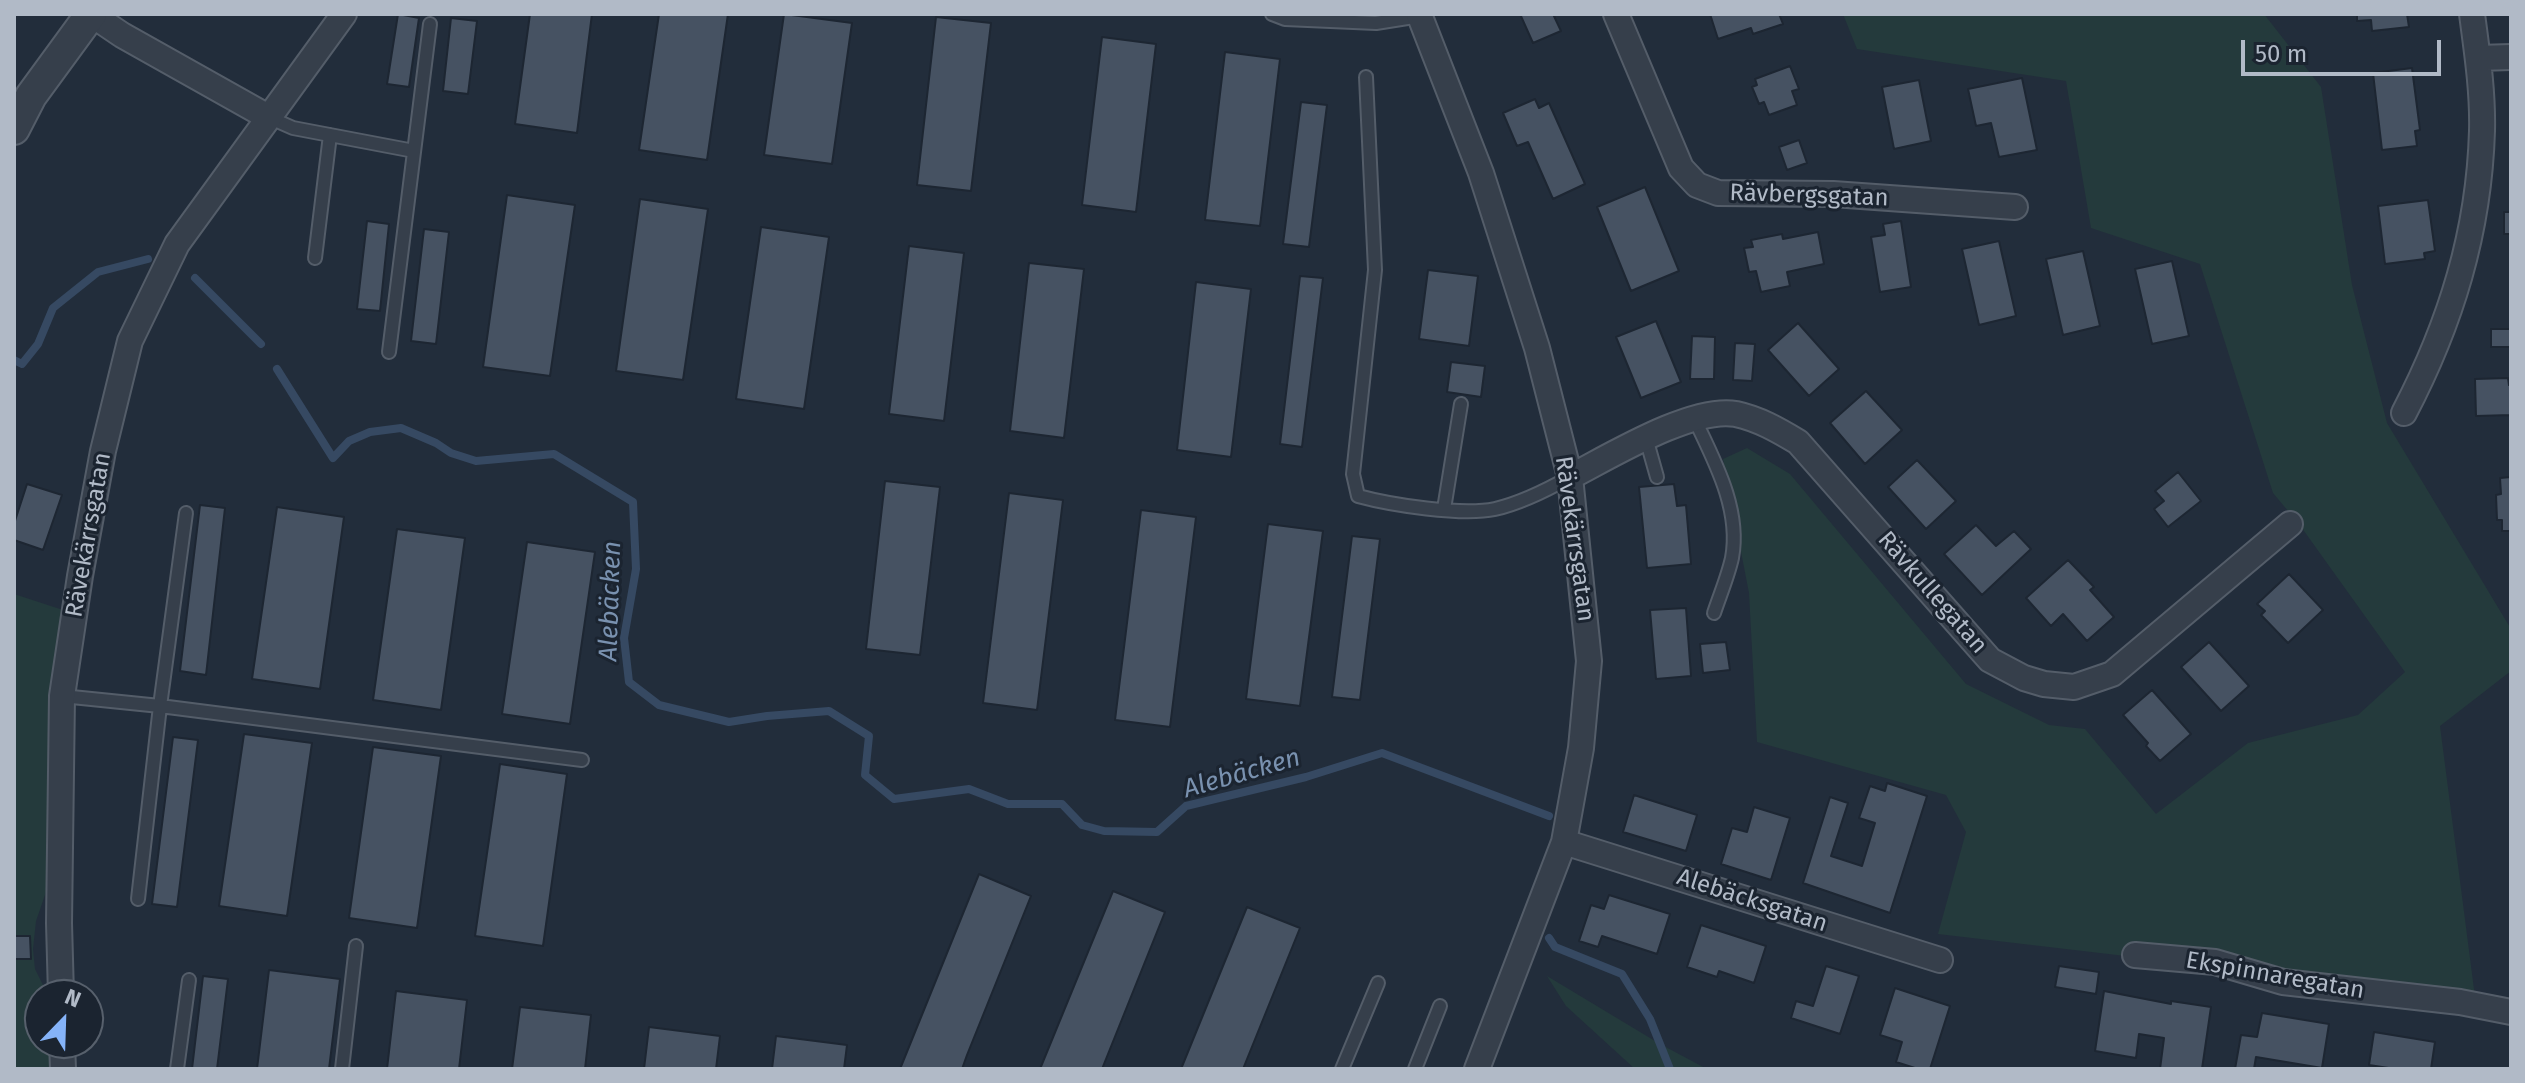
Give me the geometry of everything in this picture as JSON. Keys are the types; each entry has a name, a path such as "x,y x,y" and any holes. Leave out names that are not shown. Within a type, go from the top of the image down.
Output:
{"street":[{"path":"14,129 31,96 91,14 122,35 268,117"},
{"name":"Rävekärrsgatan","path":"61,979 62,696 103,451 130,341 177,244 344,14"},
{"name":"Rävbergsgatan","path":"1616,14 1681,168 1697,185 1718,193 1833,194 2015,207"},
{"path":"2404,413 2432,361 2463,271 2476,207 2482,129 2472,14"},
{"name":"Rävekärrsgatan","path":"1420,15 1481,173 1537,348 1570,477 1589,661 1581,748 1564,842 1477,1069"},
{"path":"2478,58 2511,57"},
{"name":"Rävkullegatan","path":"1570,477 1646,438 1707,414 1733,414 1764,423 1798,442 1990,660 2024,678 2074,687 2112,674 2290,524"},
{"name":"Alebäcksgatan","path":"1564,842 1940,960"},
{"name":"Ekspinnaregatan","path":"2135,955 2215,962 2283,982 2460,1002 2511,1012"}],"lane":[{"path":"1272,14 1285,19 1376,23 1420,15"},
{"path":"389,352 430,24"},
{"path":"1366,77 1375,270 1353,474 1358,496 1444,509 1494,509 1548,490 1570,477"},
{"path":"268,117 293,128 414,151"},
{"path":"315,258 330,135"},
{"path":"1444,509 1461,404"},
{"path":"1695,420 1723,480 1733,527 1732,557 1714,613"},
{"path":"1646,438 1657,477"},
{"path":"138,899 186,513"},
{"path":"62,696 582,760"},
{"path":"342,1069 356,946"},
{"path":"177,1069 189,980"},
{"path":"1342,1069 1378,983"},
{"path":"1415,1069 1440,1006"}],"green space":[{"path":"1843,14 2264,14 2321,87 2352,285 2387,423 2511,629 2511,671 2440,726 2475,997 1938,934 1966,832 1946,795 1757,742 1749,593 1723,459 1747,448 1790,474 1966,684 2049,725 2085,729 2156,814 2248,743 2358,715 2405,672 2299,524 2273,493 2200,264 2091,228 2066,81 1857,49"},
{"path":"14,594 63,610 50,744 46,892 36,921 33,949 35,969 40,979 24,979 24,1059 53,1059 53,1069 14,1069"},
{"path":"1547,976 1707,1069 1635,1069 1566,1006"}],"building":[{"path":"398,14 419,18 409,87 387,84"},
{"path":"530,14 592,14 577,133 515,124"},
{"path":"659,14 728,14 707,160 639,150"},
{"path":"784,14 852,23 832,164 764,155"},
{"path":"1520,14 1553,14 1561,31 1533,43"},
{"path":"1710,14 1779,14 1783,24 1753,34 1751,28 1718,39"},
{"path":"2357,14 2407,14 2409,27 2372,31 2371,20 2357,21"},
{"path":"936,17 991,23 971,191 917,185"},
{"path":"451,18 477,21 468,94 443,91"},
{"path":"1102,37 1156,44 1136,212 1082,205"},
{"path":"1225,52 1280,59 1260,226 1205,220"},
{"path":"1790,66 1799,89 1792,91 1797,105 1769,115 1764,102 1759,104 1752,87 1757,85 1755,79"},
{"path":"2412,68 2420,130 2415,131 2417,146 2382,150 2373,73"},
{"path":"2022,78 2037,150 1999,157 1991,123 1976,126 1968,89"},
{"path":"1919,80 1931,141 1894,149 1882,87"},
{"path":"1535,99 1539,108 1549,103 1585,184 1553,199 1528,142 1517,146 1503,113"},
{"path":"1301,102 1327,105 1309,247 1283,244"},
{"path":"1799,140 1807,163 1787,170 1779,147"},
{"path":"1645,187 1679,271 1631,291 1597,207"},
{"path":"507,195 575,205 550,376 483,367"},
{"path":"640,199 708,209 683,380 616,371"},
{"path":"2428,200 2435,251 2424,253 2425,259 2385,264 2378,206"},
{"path":"2504,212 2511,212 2511,234 2504,234"},
{"path":"367,221 389,224 380,311 357,309"},
{"path":"1901,221 1911,287 1880,292 1871,237 1885,235 1883,224"},
{"path":"761,227 829,237 804,409 736,399"},
{"path":"424,229 449,232 436,344 411,341"},
{"path":"1818,232 1824,264 1787,272 1790,286 1761,292 1756,271 1749,272 1744,248 1753,247 1751,240 1782,234 1783,239"},
{"path":"1999,241 2016,316 1979,325 1962,249"},
{"path":"909,246 964,253 944,421 889,414"},
{"path":"2083,251 2100,326 2063,335 2046,259"},
{"path":"2172,261 2189,336 2152,344 2135,269"},
{"path":"1029,263 1084,269 1064,438 1010,431"},
{"path":"1428,270 1478,276 1469,346 1419,339"},
{"path":"1300,276 1323,278 1302,447 1280,444"},
{"path":"1196,282 1251,289 1231,457 1177,450"},
{"path":"1656,321 1681,382 1641,398 1616,337"},
{"path":"1798,323 1839,369 1809,396 1768,350"},
{"path":"2491,329 2511,329 2511,347 2491,347"},
{"path":"1692,336 1715,337 1714,379 1690,379"},
{"path":"1735,343 1755,344 1752,381 1733,380"},
{"path":"1451,362 1485,366 1481,397 1447,392"},
{"path":"2508,378 2511,384 2511,415 2476,416 2475,379"},
{"path":"1866,391 1902,430 1865,464 1830,423"},
{"path":"1917,460 1956,501 1926,529 1888,487"},
{"path":"2178,472 2201,501 2168,527 2154,509 2164,501 2155,491"},
{"path":"2511,477 2511,531 2502,531 2502,520 2497,520 2496,495 2501,494 2500,478"},
{"path":"885,481 940,487 920,655 866,649"},
{"path":"27,484 62,495 43,550 14,540 14,524"},
{"path":"1674,484 1677,506 1686,505 1691,564 1647,568 1639,487"},
{"path":"1009,493 1063,500 1037,710 983,703"},
{"path":"200,505 225,508 206,675 180,671"},
{"path":"277,507 344,517 320,689 252,679"},
{"path":"1141,510 1196,517 1170,727 1115,720"},
{"path":"1268,524 1323,531 1300,706 1246,699"},
{"path":"1976,525 1996,546 2014,531 2031,549 1982,595 1944,554"},
{"path":"397,529 465,538 441,710 373,700"},
{"path":"1352,536 1380,539 1360,700 1332,697"},
{"path":"527,542 595,552 570,724 502,714"},
{"path":"2068,560 2094,587 2090,590 2114,617 2087,641 2063,614 2051,626 2026,598"},
{"path":"2289,574 2323,610 2288,643 2261,615 2265,611 2257,604"},
{"path":"1686,608 1691,676 1656,679 1650,610"},
{"path":"1726,642 1730,670 1703,673 1700,644"},
{"path":"2209,642 2249,686 2221,711 2181,667"},
{"path":"2152,690 2191,734 2160,761 2123,715"},
{"path":"244,734 312,743 287,916 219,906"},
{"path":"173,737 198,740 177,907 152,904"},
{"path":"373,747 441,756 417,928 349,918"},
{"path":"500,764 567,774 543,946 475,936"},
{"path":"1887,783 1927,796 1890,913 1803,883 1830,797 1848,803 1831,856 1862,866 1875,823 1859,818 1870,786 1885,791"},
{"path":"1634,795 1697,815 1686,851 1623,832"},
{"path":"1754,807 1790,818 1771,880 1721,864 1732,828 1747,832"},
{"path":"979,874 1031,896 962,1069 900,1069"},
{"path":"1113,891 1165,912 1102,1069 1040,1069"},
{"path":"1609,895 1670,914 1657,954 1602,936 1598,947 1579,941 1591,905 1604,909"},
{"path":"1247,907 1300,928 1243,1069 1181,1069"},
{"path":"1701,925 1766,946 1754,983 1719,971 1717,977 1687,967"},
{"path":"14,936 30,936 31,959 14,959"},
{"path":"1826,966 1859,976 1840,1034 1791,1018 1796,1001 1813,1006"},
{"path":"2059,966 2099,972 2096,994 2055,987"},
{"path":"269,970 340,979 329,1069 257,1069"},
{"path":"203,976 228,979 217,1069 192,1069"},
{"path":"1895,988 1950,1006 1930,1069 1918,1069 1896,1062 1902,1042 1880,1035"},
{"path":"396,991 467,1000 459,1069 387,1069"},
{"path":"2104,991 2171,1004 2171,1001 2211,1007 2202,1069 2160,1069 2164,1038 2139,1034 2136,1058 2095,1051"},
{"path":"520,1007 591,1015 585,1069 512,1069"},
{"path":"2262,1013 2329,1024 2322,1068 2256,1057 2254,1069 2235,1069 2241,1035 2257,1037"},
{"path":"649,1027 720,1036 716,1069 644,1069"},
{"path":"2374,1032 2435,1042 2431,1069 2369,1065"},
{"path":"776,1036 847,1045 844,1069 772,1069"}],"waterway":[{"name":"Alebäcken","path":"14,360 22,364 38,344 53,308 98,272 148,259"},
{"name":"Alebäcken","path":"195,278 261,344"},
{"name":"Alebäcken","path":"277,369 333,458 349,441 370,432 401,428 451,453 476,461 554,454 633,502 636,569 624,638 629,682 659,705 729,722 829,711 869,736 865,775 894,799 969,789 1008,804 1062,804 1082,825 1104,831 1157,832 1186,806 1306,777 1382,753 1549,816"},
{"name":"Alebäcken","path":"1549,938 1555,947 1622,974 1650,1019 1670,1069"}]}
